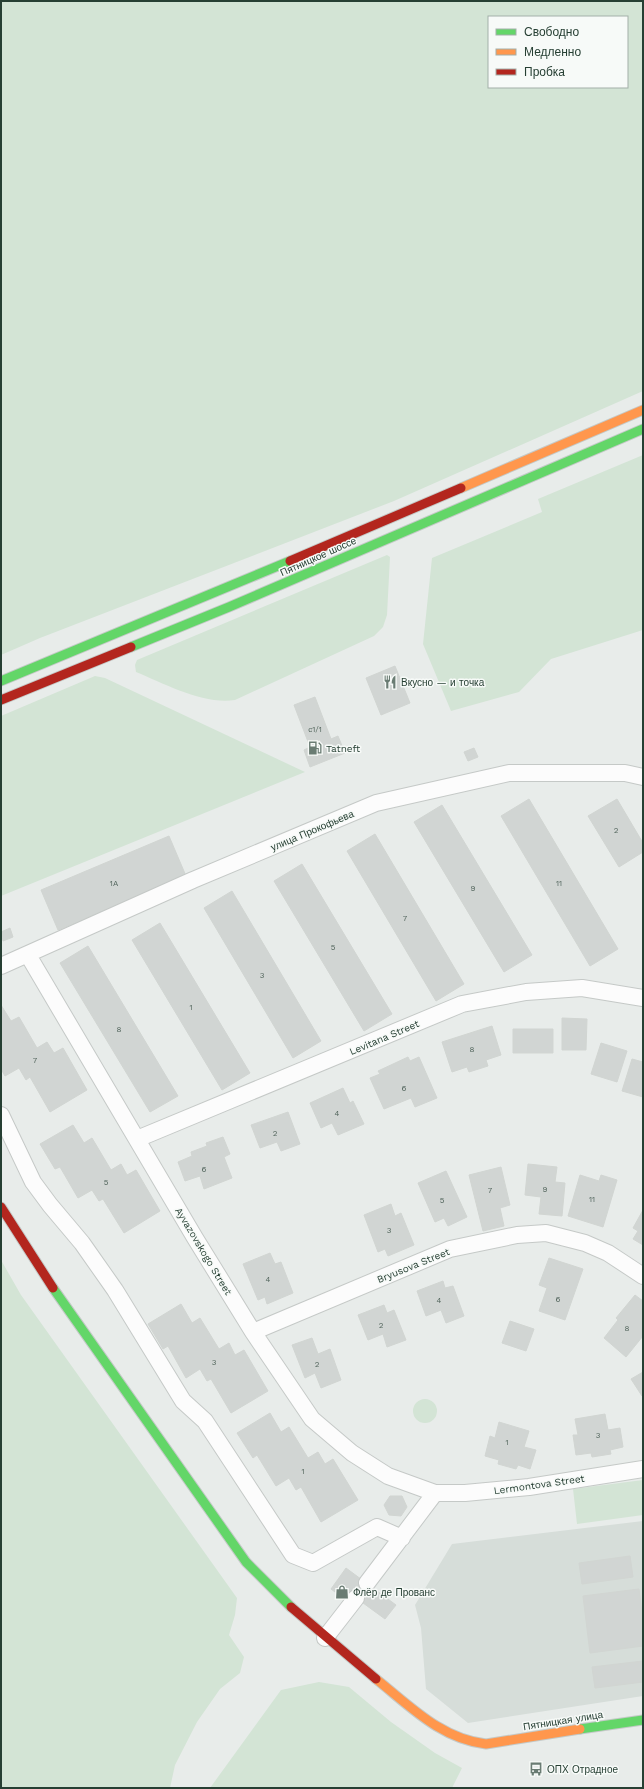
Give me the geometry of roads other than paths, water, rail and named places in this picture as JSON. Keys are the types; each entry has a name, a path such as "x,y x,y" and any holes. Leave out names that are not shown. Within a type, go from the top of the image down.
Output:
{"main road":[{"name":"Пятницкое шоссе","path":"1,681 341,540 643,410"},
{"name":"Пятницкое шоссе","path":"1,700 229,607 643,430"},
{"path":"1,1207 37,1265 246,1562 272,1591 325,1638"},
{"name":"Пятницкая улица","path":"325,1638 426,1719 447,1733 474,1743 486,1744 562,1731 643,1720"}],"street":[{"name":"улица Прокофьева","path":"1,966 193,880 376,803 509,773 625,772 643,777"},
{"name":"Ayvazovskogo Street","path":"28,955 253,1332 312,1419 352,1453 388,1476 434,1493"},
{"name":"Levitana Street","path":"137,1139 462,1004 526,992 582,988 643,998"},
{"path":"1,1115 33,1182 82,1243 103,1273 183,1401 205,1421 293,1555 313,1563 377,1527 402,1538"},
{"name":"Bryusova Street","path":"253,1332 450,1249 518,1234 546,1233 585,1243 608,1254 643,1276"},
{"name":"Lermontova Street","path":"434,1493 465,1493 529,1487 643,1469"},
{"path":"367,1583 402,1538 434,1493"},
{"path":"325,1638 356,1598"}],"place":[{"name":"Вкусно — и точка","path":"390,682"},
{"name":"Tatneft","path":"315,748"},
{"name":"Флёр де Прованс","path":"342,1592"},
{"name":"ОПХ Отрадное","path":"536,1769"}]}
